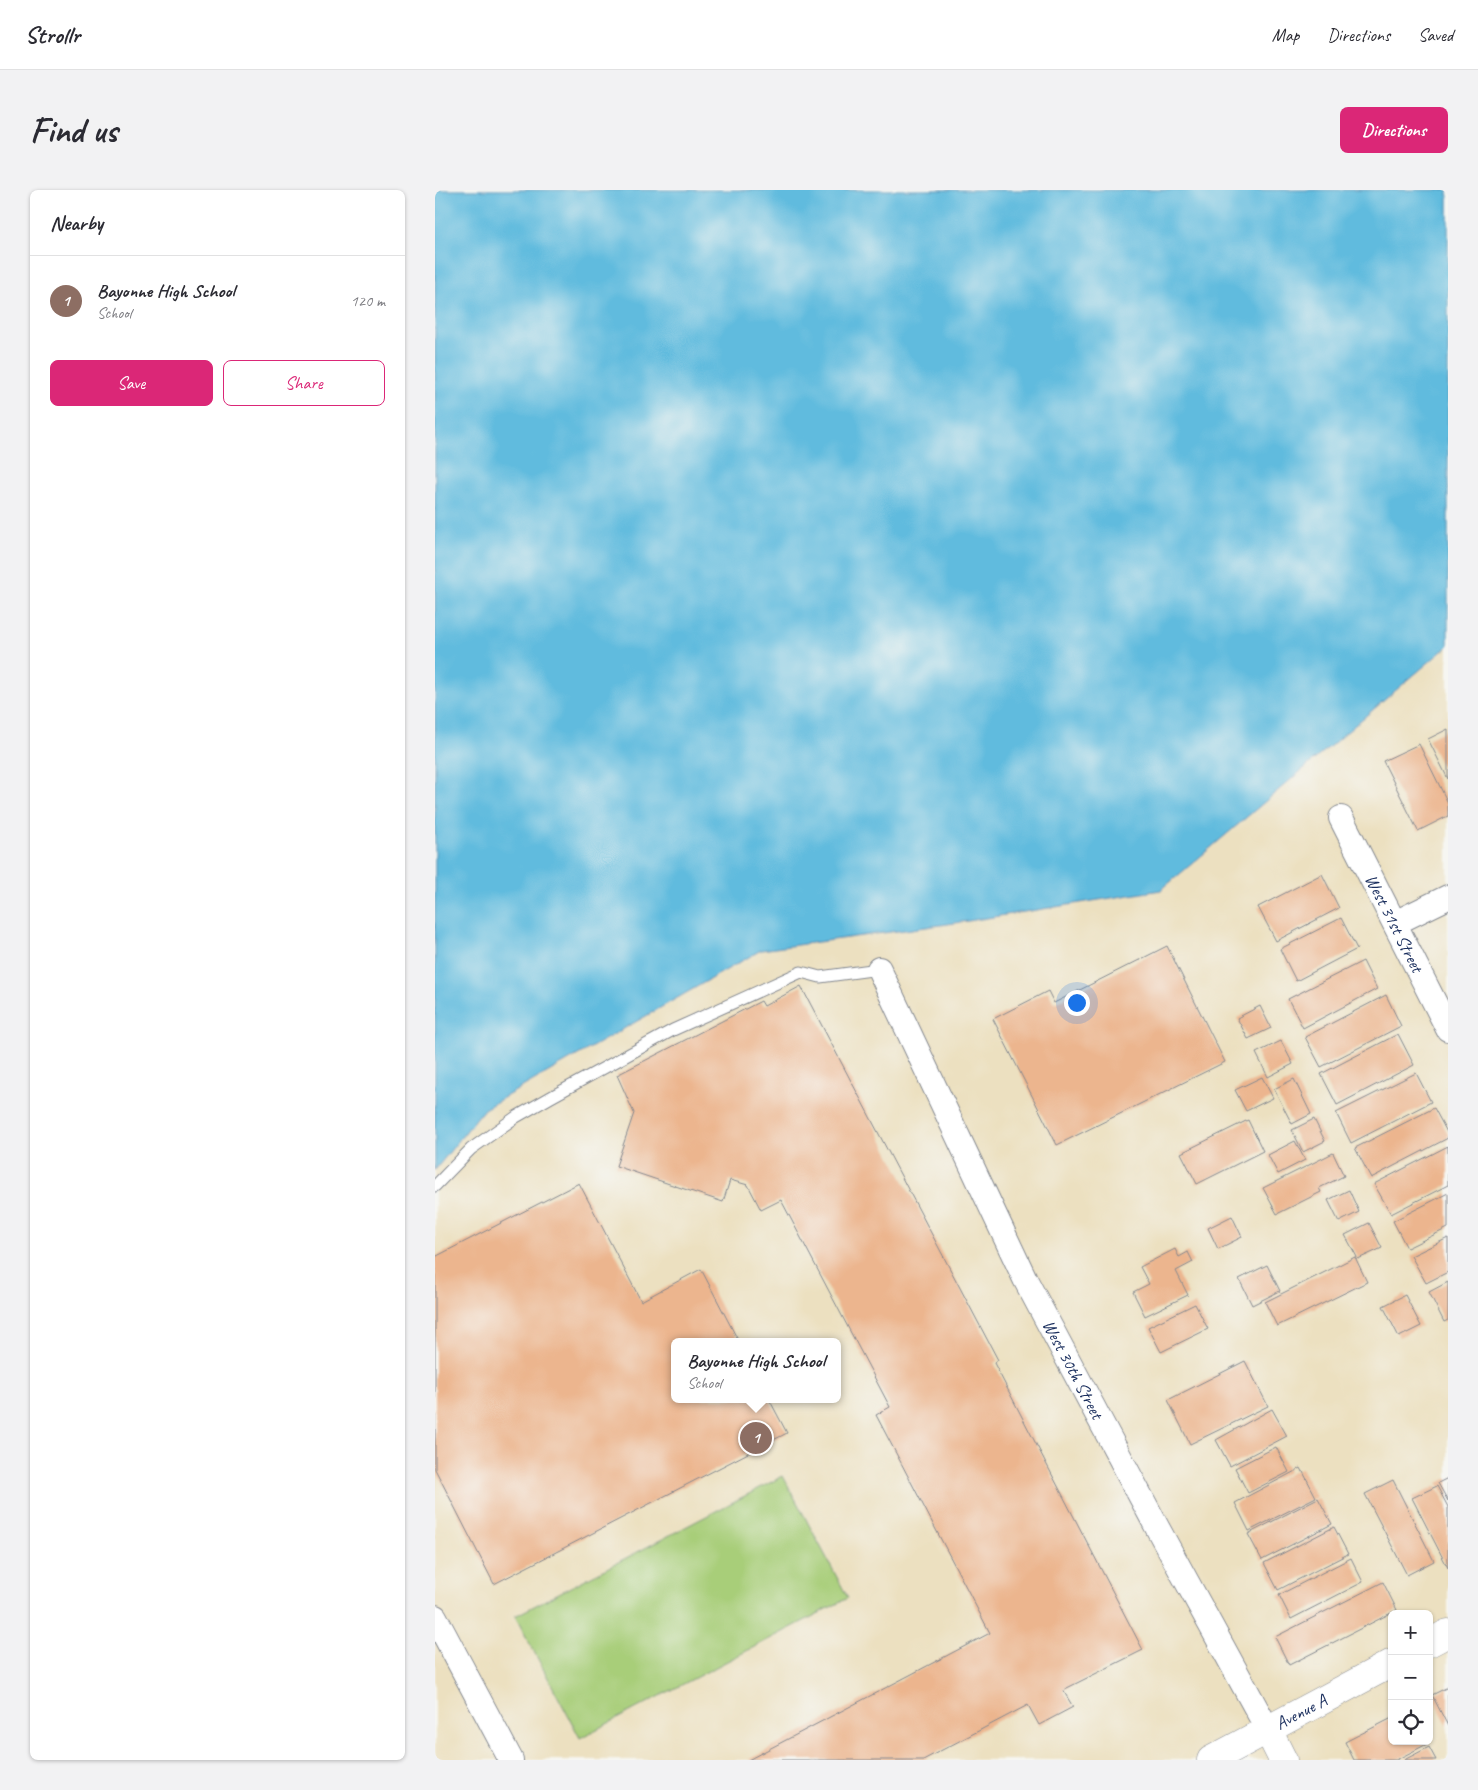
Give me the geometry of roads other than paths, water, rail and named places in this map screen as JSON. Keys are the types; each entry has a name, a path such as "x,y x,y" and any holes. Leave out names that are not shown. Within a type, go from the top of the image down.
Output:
{"street":[{"name":"West 31st Street","path":"1341,818 1448,1029"},
{"path":"1395,923 1448,897"},
{"name":"West 30th Street","path":"879,969 1025,1279 1283,1760"},
{"path":"435,1617 511,1760"},
{"path":"1433,1641 1448,1633"},
{"name":"Avenue A","path":"1211,1760 1388,1665"}],"lane":[{"path":"435,1186 471,1149 516,1117 673,1030 801,972 820,977 879,969"}],"water":[{"path":"435,190 1448,190 1448,646 1161,890 962,922 761,950 484,1109 435,1170"}],"place":[{"name":"Bayonne High School","path":"756,1438"}]}
